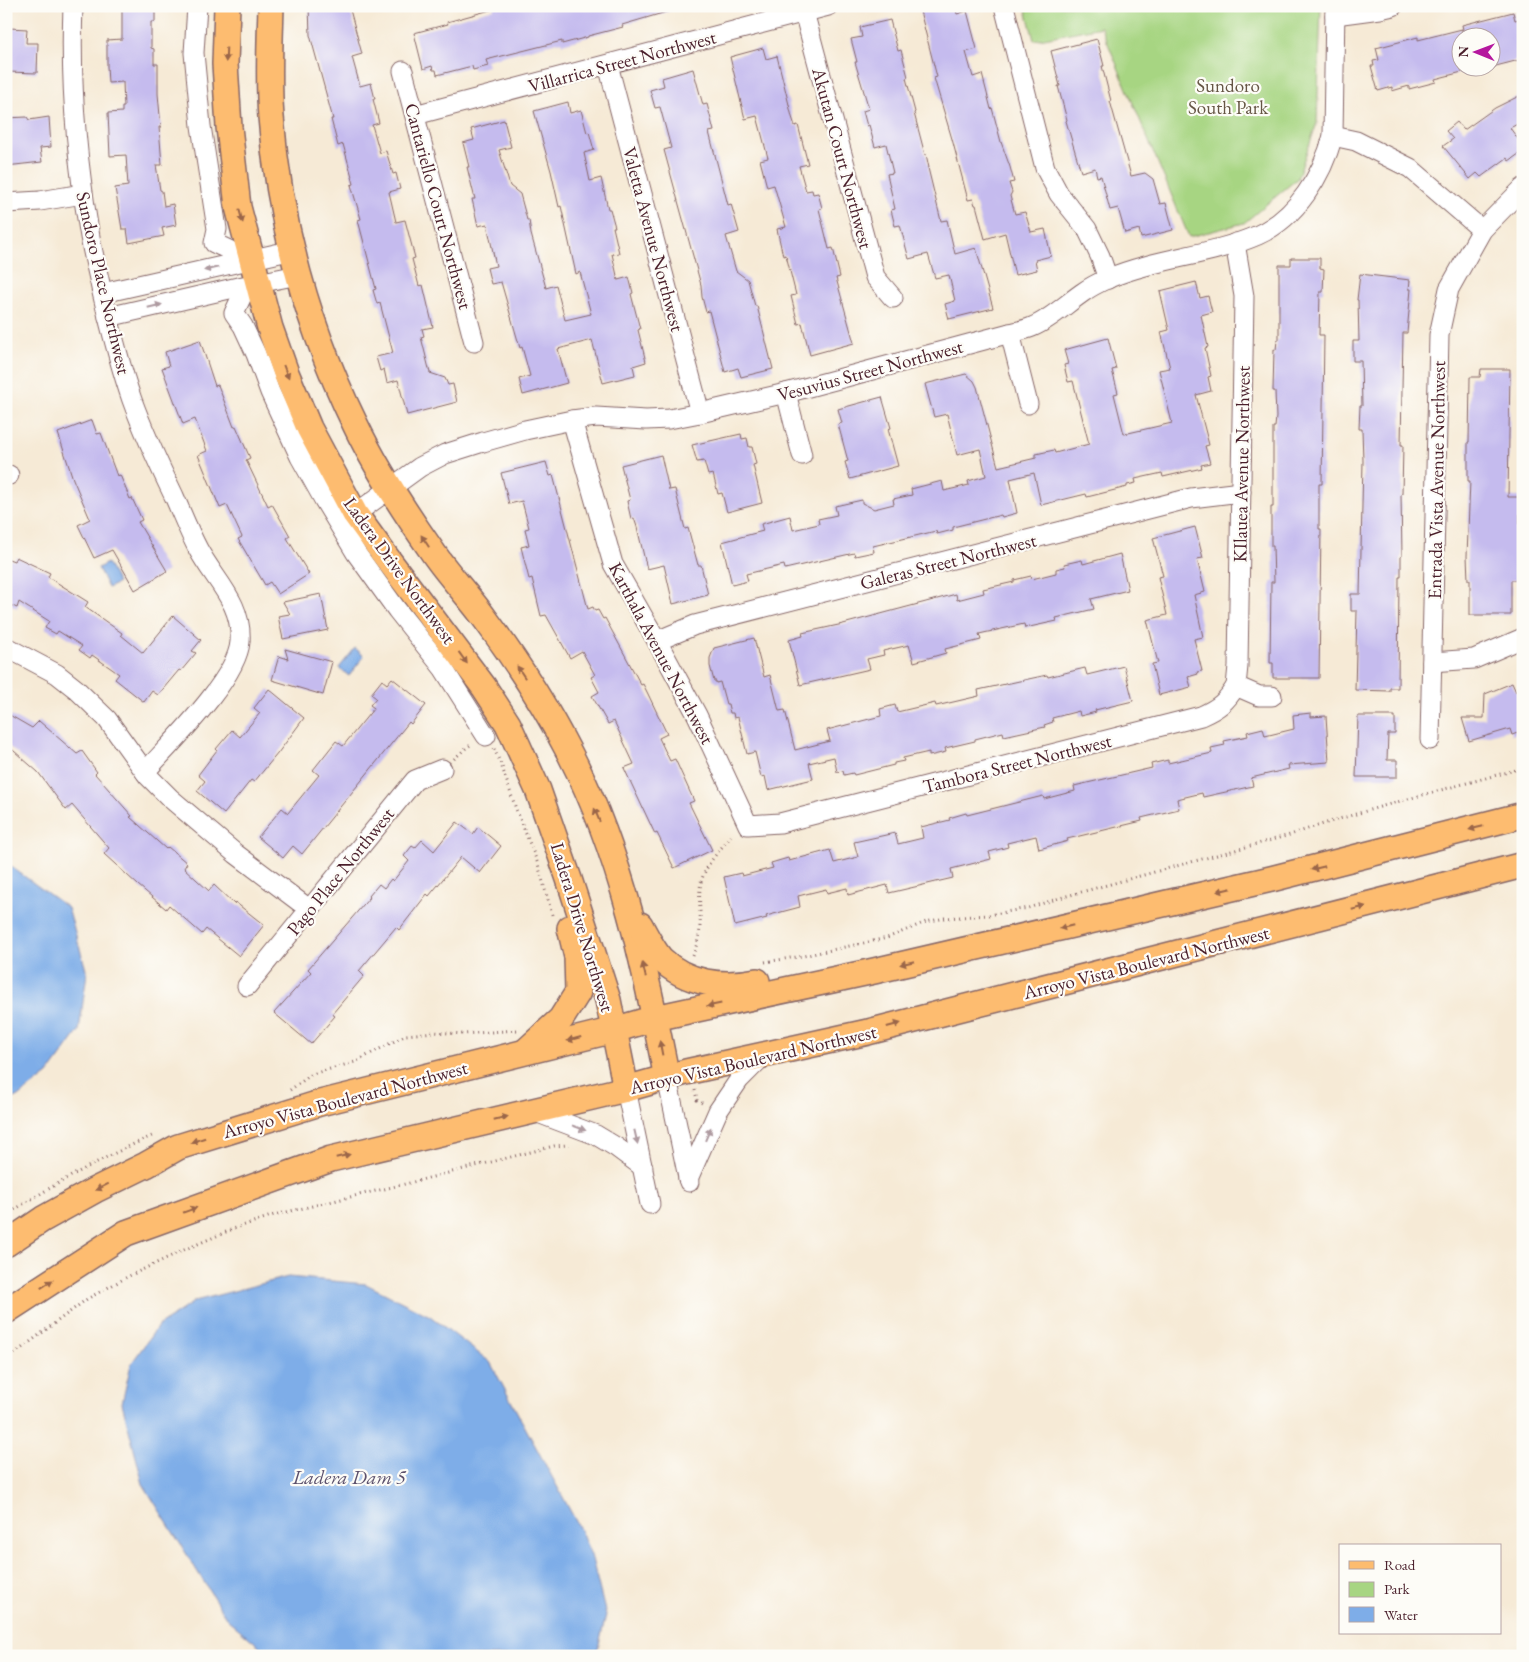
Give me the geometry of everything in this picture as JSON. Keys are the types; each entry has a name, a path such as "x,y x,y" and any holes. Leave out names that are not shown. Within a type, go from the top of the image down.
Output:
{"main road":[{"name":"Ladera Drive Northwest","path":"227,6 225,64 229,127 238,207 252,259 250,290 270,328 309,428 356,514 484,687 508,724 538,790 608,1000 626,1089"},
{"name":"Ladera Drive Northwest","path":"271,6 270,117 281,196 298,275 330,368 356,427 390,487 434,554 486,620 548,714 587,790 604,831 628,905 667,1078"},
{"name":"Arroyo Vista Boulevard Northwest","path":"6,1244 51,1215 178,1147 522,1041 614,1030 655,1018 874,971 1272,879 1523,816"},
{"path":"522,1041 561,1019 578,992 577,957 558,879 559,850"},
{"name":"Arroyo Vista Boulevard Northwest","path":"6,1311 126,1233 331,1159 626,1089 686,1072 868,1032 1523,865"},
{"path":"628,905 660,958 673,969 691,978 724,986 845,963 874,971"}],"street":[{"name":"Sundoro Place Northwest","path":"73,6 72,86 75,132 89,233 116,348 132,400 145,433 199,550 232,602 240,625 238,653 227,676 145,772"},
{"path":"198,6 194,53 201,126 217,229 214,243 229,250"},
{"name":"Villarrica Street Northwest","path":"415,115 828,6"},
{"path":"1004,6 1045,168 1059,194 1087,229 1100,256 1108,279"},
{"path":"1335,10 1380,9 1393,6"},
{"name":"Vesuvius Street Northwest","path":"356,514 390,487 420,467 445,454 525,430 572,420 596,417 646,420 670,419 700,413 1010,334 1033,327 1084,292 1108,279 1135,268 1235,243 1258,235 1274,226 1298,204 1320,170 1328,152 1333,136 1335,10"},
{"name":"Akutan Court Northwest","path":"804,12 875,277 893,298"},
{"name":"Valetta Avenue Northwest","path":"608,65 700,413"},
{"name":"Cantariello Court Northwest","path":"403,72 474,342"},
{"path":"1333,136 1356,141 1410,168 1482,230"},
{"name":"Entrada Vista Avenue Northwest","path":"1430,740 1439,335 1449,289 1482,230 1523,188"},
{"path":"6,203 40,201 83,194"},
{"name":"KIlauea Avenue Northwest","path":"1235,243 1244,296 1238,666 1236,686"},
{"path":"103,293 293,250"},
{"path":"108,318 250,290 298,275"},
{"path":"250,290 234,313 256,354 270,392 300,457 356,553 397,610 443,668 486,736"},
{"path":"1010,334 1028,404"},
{"path":"786,392 802,455"},
{"name":"Karthala Avenue Northwest","path":"572,420 613,564 657,640 697,715 748,824"},
{"name":"Galeras Street Northwest","path":"657,640 695,625 1181,501 1241,492"},
{"path":"1432,662 1474,659 1523,638"},
{"path":"6,647 34,660 57,674 94,705 145,772 170,798 236,854 309,909"},
{"path":"1236,686 1259,696 1272,696"},
{"name":"Tambora Street Northwest","path":"748,824 780,823 1201,716 1216,709 1228,699 1236,686"},
{"name":"Pago Place Northwest","path":"247,986 415,780 442,769"},
{"path":"667,1078 689,1183 718,1111 738,1080 764,1055"},
{"path":"626,1089 650,1204"},
{"path":"533,1111 596,1135 616,1147 642,1168"}],"path":[{"path":"442,769 466,748 486,736 502,764 516,809 538,864 555,925"},
{"path":"764,963 887,938 926,922 989,915 1028,908 1290,835 1409,798 1523,768"},
{"path":"692,957 698,941 700,927 702,881 707,868 732,836"},
{"path":"288,1091 312,1074 355,1062 406,1035 434,1032 522,1041"},
{"path":"695,1090 697,1100 707,1106"},
{"path":"6,1215 80,1170 152,1136"},
{"path":"6,1360 87,1299 161,1260 233,1229 274,1215 554,1146 578,1146"}],"green space":[{"name":"Sundoro South Park","path":"1025,6 1321,6 1317,123 1297,179 1244,223 1189,237 1101,27 1034,40"}],"water":[{"path":"107,563 118,583 108,588 98,568"},
{"path":"355,648 364,656 349,676 339,668"},
{"path":"6,863 68,908 87,973 79,1031 48,1074 19,1096 6,1102"},
{"name":"Ladera Dam 5","path":"288,1277 366,1284 430,1316 490,1362 578,1525 591,1555 606,1615 596,1656 271,1656 227,1619 143,1484 122,1403 131,1364 158,1326 195,1301"}],"building":[{"path":"122,6 155,6 155,22 151,22 151,48 154,49 154,64 158,64 162,165 156,165 164,206 173,204 176,225 162,228 164,236 129,243 127,229 122,229 115,188 128,186 126,155 110,156 108,113 122,112 122,107 124,107 123,82 108,83 107,66 107,40 122,39"},
{"path":"309,6 349,6 362,54 352,57 360,86 371,83 379,123 372,125 380,153 386,151 393,174 396,173 400,189 389,192 396,222 405,220 415,258 412,259 419,286 423,285 433,327 422,329 424,336 421,337 430,373 445,378 448,385 453,384 457,402 407,415 398,380 387,383 384,369 380,371 376,357 393,353 380,303 377,304 373,290 376,289 358,220 361,219 351,185 354,184 343,144 338,146 331,119 333,119 310,35"},
{"path":"493,6 673,6 673,10 622,25 623,27 562,44 562,41 486,60 488,66 473,70 472,66 437,75 436,70 433,70 432,66 423,69 414,33 494,9"},
{"path":"939,6 955,6 957,14 967,11 977,49 966,52 973,77 982,74 1014,182 1009,183 1015,214 1025,212 1031,232 1045,229 1051,256 1035,260 1037,270 1015,275 1005,233 985,239 976,205 973,199 968,200 934,78 937,77 920,11"},
{"path":"1513,12 1515,20 1519,19 1520,24 1523,24 1523,59 1502,64 1502,28 1463,28 1462,25"},
{"path":"890,20 898,51 901,50 908,77 906,78 914,113 926,154 941,221 947,220 955,254 976,248 993,308 949,319 945,304 955,301 949,275 935,278 928,254 909,259 900,225 895,226 891,210 895,209 887,174 893,173 886,144 875,147 869,125 867,126 863,111 869,109 855,62 857,62 851,39 862,37 860,27"},
{"path":"9,28 27,29 26,43 38,43 37,73 8,72"},
{"path":"1452,32 1452,75 1435,79 1436,82 1409,89 1409,86 1392,91 1392,87 1378,91 1371,66 1374,66 1373,61 1379,60 1376,48 1418,37 1418,40"},
{"path":"1097,39 1110,101 1131,176 1145,173 1153,179 1160,204 1166,203 1173,230 1141,238 1139,229 1125,233 1118,208 1110,210 1101,176 1097,177 1095,168 1081,172 1066,121 1051,51"},
{"path":"763,48 766,59 777,56 792,117 795,126 798,125 808,164 799,166 806,191 812,190 813,194 818,193 822,208 819,209 829,249 833,248 840,277 836,278 854,343 810,355 802,323 798,324 791,296 796,295 786,255 783,256 777,229 786,227 774,185 767,187 760,160 768,158 757,116 745,119 730,57"},
{"path":"693,69 703,105 707,104 714,131 709,132 728,205 731,204 739,232 726,236 736,271 748,280 755,306 757,306 773,369 741,377 738,368 725,372 709,311 706,312 701,285 664,150 671,148 660,107 655,108 650,90 664,86 662,78"},
{"path":"1523,94 1523,121 1510,128 1523,146 1523,151 1509,161 1507,158 1481,177 1477,173 1470,179 1443,146 1453,139 1446,131 1457,122 1464,130 1495,108"},
{"path":"568,102 570,113 581,110 587,133 589,132 594,150 584,153 590,181 601,178 608,209 610,209 615,227 613,227 619,253 612,254 618,280 629,277 633,293 631,294 640,329 638,330 646,362 633,366 635,375 603,383 592,340 558,349 567,383 523,395 519,379 530,376 501,282 491,284 487,268 496,266 487,224 478,226 472,199 475,199 463,143 474,140 471,129 504,120 511,147 499,150 510,186 520,194 527,220 529,220 546,288 556,285 565,320 591,314 580,272 576,274 561,206 559,207 534,111"},
{"path":"27,117 29,120 49,117 51,147 40,148 42,162 6,166 6,118"},
{"path":"1291,258 1320,258 1320,268 1324,269 1323,292 1320,292 1319,335 1324,335 1322,484 1319,484 1319,529 1321,529 1319,678 1273,678 1273,663 1270,663 1271,582 1274,582 1273,546 1271,546 1271,507 1273,507 1273,427 1275,427 1276,417 1275,391 1273,391 1274,349 1276,350 1277,340 1279,340 1279,265 1291,265"},
{"path":"1360,274 1410,280 1409,289 1411,289 1407,333 1403,333 1402,556 1401,577 1399,577 1398,688 1390,688 1390,691 1355,690 1357,611 1351,611 1351,594 1360,594 1363,461 1362,429 1359,429 1360,406 1362,406 1361,361 1353,361 1353,341 1359,341 1357,300"},
{"path":"1196,282 1200,298 1208,296 1212,312 1201,315 1208,347 1205,348 1211,376 1208,377 1211,391 1196,395 1209,445 1205,446 1210,463 1201,465 1202,468 1163,477 1162,473 1135,479 1136,483 1127,485 1127,487 1087,497 1086,494 1041,505 1034,473 1010,479 1017,513 953,527 953,530 937,534 936,531 873,546 874,552 855,556 854,553 785,569 784,565 746,574 748,581 732,585 722,542 763,531 761,524 790,516 793,530 819,524 818,519 837,515 835,506 862,500 862,503 874,509 894,504 893,499 912,495 911,489 942,481 944,491 969,485 968,481 986,476 980,449 957,455 947,414 934,417 925,384 966,374 974,381 977,387 998,467 1036,458 1036,454 1054,450 1055,453 1089,444 1073,381 1068,382 1064,365 1068,364 1064,350 1108,338 1116,369 1112,370 1118,393 1114,394 1124,434 1172,423 1159,370 1170,368 1161,332 1169,330 1160,291"},
{"path":"200,340 215,386 218,385 234,427 236,426 250,458 246,460 268,506 272,504 290,536 287,538 309,574 278,594 270,582 265,585 238,539 242,537 227,505 220,508 198,455 207,451 195,419 183,424 162,368 169,366 165,352"},
{"path":"1481,369 1510,369 1508,497 1520,497 1519,580 1511,580 1511,615 1470,615 1470,580 1468,580 1467,556 1470,481 1468,481 1468,442 1470,377 1480,377"},
{"path":"882,397 891,428 888,429 898,466 850,479 845,462 848,461 838,424 842,423 838,409"},
{"path":"92,420 97,434 101,433 117,476 120,475 130,499 132,498 142,520 138,522 167,571 135,590 112,550 94,558 78,525 90,519 73,479 58,433"},
{"path":"741,434 742,439 747,438 749,447 752,447 756,464 753,465 762,503 727,512 722,493 718,494 713,474 708,475 704,461 697,462 692,445"},
{"path":"661,455 669,490 675,489 685,529 688,528 698,565 701,565 708,595 673,604 664,565 647,569 637,527 634,518 631,519 627,501 630,500 621,465"},
{"path":"546,462 550,476 553,475 588,609 593,607 595,611 598,610 603,619 605,618 641,685 643,684 667,734 659,738 670,761 675,759 694,801 689,803 712,850 674,868 657,833 655,834 624,768 634,764 614,721 608,724 592,696 599,692 591,677 595,675 582,651 570,658 546,615 541,616 532,578 529,579 521,547 529,545 525,529 529,528 522,501 509,504 501,473"},
{"path":"1195,527 1203,558 1197,559 1205,592 1194,595 1203,637 1194,639 1202,671 1188,677 1191,687 1159,695 1152,664 1158,663 1147,620 1167,615 1158,577 1163,576 1153,538"},
{"path":"1120,554 1128,590 1091,599 1094,609 1056,618 1057,621 1025,628 1024,624 979,634 981,640 945,649 946,653 914,662 909,645 883,651 884,655 867,659 870,669 800,685 789,640 803,636 802,633 956,594 957,600 984,593 983,589 1014,582 1014,580 1031,576 1032,579 1056,573 1056,569 1065,567 1064,564 1082,560 1083,564"},
{"path":"16,557 50,573 48,577 88,602 85,607 122,633 121,635 143,653 173,616 201,640 192,651 196,653 158,695 152,691 144,702 115,679 119,674 92,655 90,658 79,650 82,646 58,631 56,634 45,628 49,621 19,602 17,608 6,603 6,558 14,561"},
{"path":"321,594 328,630 283,639 278,616 290,614 283,602"},
{"path":"754,638 764,677 770,675 779,711 785,710 795,750 830,741 827,730 881,716 880,709 895,705 897,712 935,703 936,706 979,696 978,690 1085,668 1087,675 1124,666 1133,701 1095,710 1096,712 1080,716 1079,711 1052,718 1053,722 1044,725 1045,727 1004,736 1003,732 975,739 975,741 945,748 946,752 929,756 929,752 903,758 904,761 894,763 894,765 854,775 853,773 844,775 843,771 837,772 834,757 809,763 813,779 768,790 765,776 761,777 755,752 747,754 738,717 734,718 733,713 730,713 720,682 716,683 714,681 710,666 710,658 714,648"},
{"path":"285,649 332,662 323,695 272,680 279,656 288,659"},
{"path":"392,678 426,705 411,724 409,722 302,854 293,846 283,858 258,837 282,808 288,813 319,775 313,770 336,741 343,746 374,708 370,705 376,698 371,694 382,680 387,684"},
{"path":"1512,683 1516,692 1523,690 1523,731 1512,735 1510,729 1469,741 1462,718 1484,718 1485,694"},
{"path":"269,689 304,718 254,782 251,780 224,814 197,791 205,781 198,775 232,730 240,737 260,713 254,708"},
{"path":"6,713 32,728 39,721 77,754 82,751 97,772 95,774 132,816 130,817 166,849 168,847 187,863 184,868 209,891 214,885 234,904 235,902 264,925 239,956 206,929 202,934 169,905 166,909 104,854 109,848 72,805 66,810 38,772 6,744"},
{"path":"1311,713 1311,717 1326,716 1329,762 1288,765 1289,769 1251,778 1253,786 1203,797 1202,793 1177,799 1179,809 1141,818 1142,821 1067,839 1068,841 1039,849 1036,836 1007,843 1008,847 989,852 991,859 951,869 953,878 889,893 887,885 848,895 847,888 827,893 826,889 798,896 800,907 735,926 724,877 741,873 742,876 773,868 771,863 788,858 789,861 830,850 834,863 858,857 854,842 895,833 898,844 923,838 921,827 950,820 949,818 966,813 967,815 1043,796 1044,799 1075,791 1074,786 1152,768 1151,764 1168,760 1168,763 1212,753 1211,748 1225,745 1224,741 1248,736 1247,732 1263,728 1265,736 1294,729 1293,715"},
{"path":"1358,716 1395,716 1395,734 1388,734 1387,760 1397,760 1397,777 1356,777"},
{"path":"457,822 473,834 478,827 501,846 480,873 461,857 429,896 427,894 399,930 396,927 359,971 364,976 332,1014 335,1016 311,1044 274,1013 311,972 308,969 379,884 384,888 391,879 393,881 409,861 404,856 412,846 415,848 422,840 434,851"}]}
